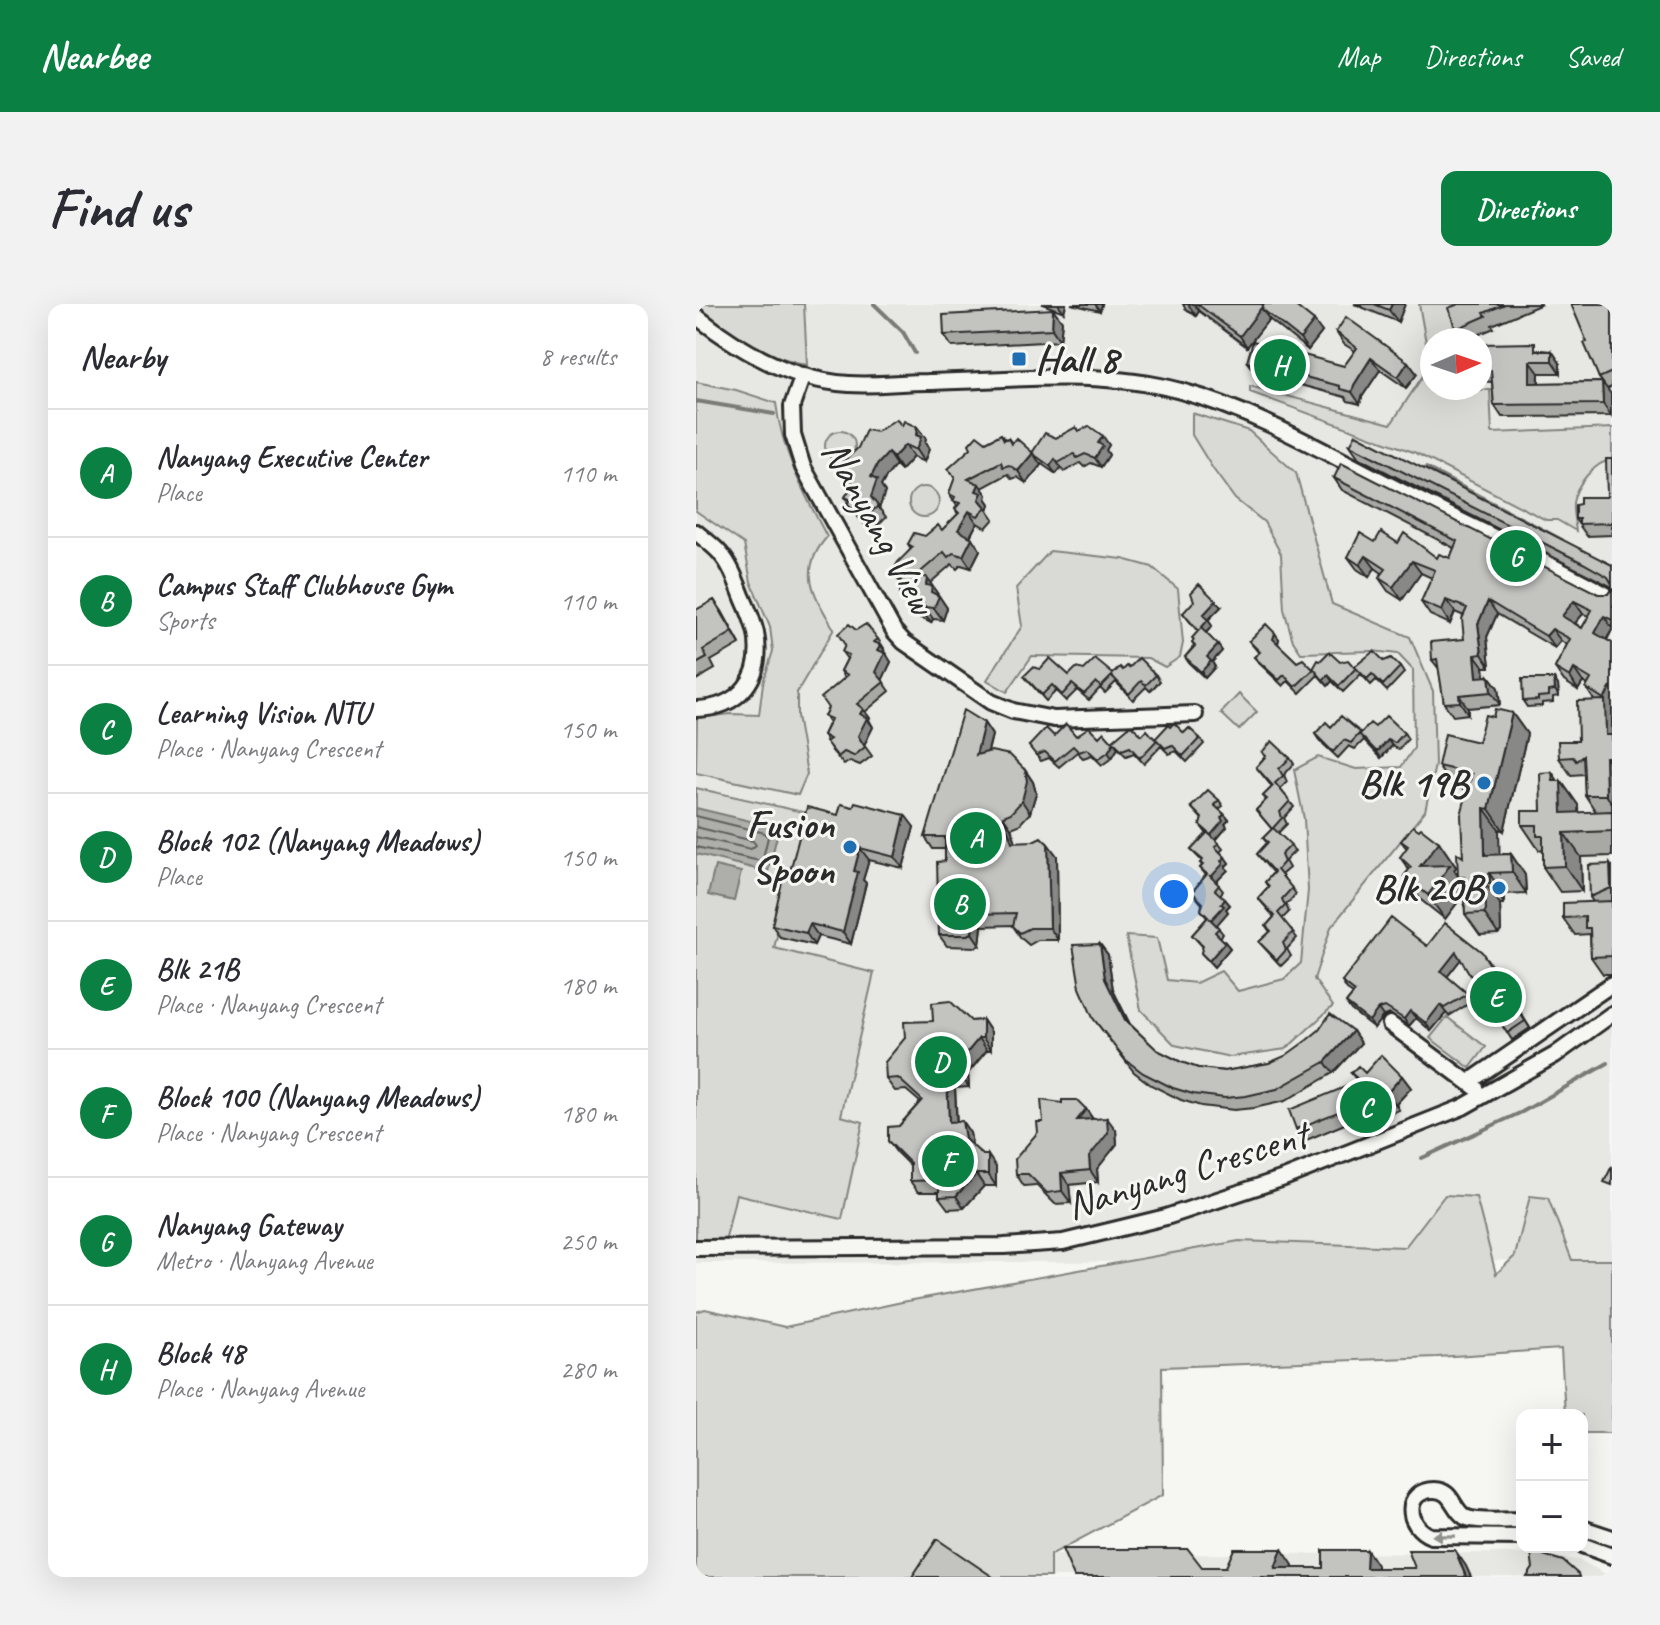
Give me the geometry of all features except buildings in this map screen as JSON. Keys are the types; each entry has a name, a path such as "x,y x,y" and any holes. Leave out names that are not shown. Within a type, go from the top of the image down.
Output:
{"street":[{"path":"697,316 732,342 777,366 848,384 1095,379 1180,391 1230,407 1320,448 1612,598"},
{"name":"Nanyang View","path":"803,375 792,406 793,435 803,467 885,616 904,642 991,702 1034,717 1195,714"},
{"path":"696,532 721,554 731,570 752,620 757,645 748,685 736,699 722,706 696,709"},
{"path":"1469,1082 1612,984"},
{"name":"Nanyang Crescent","path":"696,1248 931,1247 1063,1242 1166,1217 1284,1178 1463,1107 1555,1055 1612,1014"},
{"path":"1390,1024 1486,1095"},
{"path":"1516,1520 1471,1519 1463,1516 1452,1498 1443,1491 1432,1489 1421,1493 1413,1501 1410,1512 1420,1532 1431,1536 1516,1537"},
{"path":"1588,1530 1612,1538"},
{"path":"1588,1547 1612,1556"}],"shaded area":[{"path":"696,304 1612,304 1612,1260 696,1263"},
{"path":"697,304 804,304 807,365 764,353 716,324"},
{"path":"1419,304 1461,304 1451,309 1454,328 1423,328"},
{"path":"1420,380 1420,400 1490,400 1492,433 1612,428 1612,460 1599,465 1582,482 1573,503 1576,531 1557,520 1546,520 1416,453 1250,392 1250,386 1391,424"},
{"path":"696,382 736,390 776,403 789,456 827,537 818,549 811,572 815,594 834,629 797,692 797,716 807,774 798,795 696,773 697,718 759,715 763,683 773,651 770,627 751,582 744,544 696,511"},
{"path":"1192,413 1249,431 1296,473 1332,604 1410,637 1433,691 1435,765 1425,811 1331,927 1314,979 1333,1006 1286,1049 1230,1057 1175,1045 1141,1010 1126,936 1157,938 1167,980 1196,983 1221,971 1238,991 1284,979 1301,963 1308,890 1304,819 1294,770 1318,757 1356,769 1401,767 1414,748 1413,670 1398,654 1372,651 1301,653 1293,641 1284,609 1281,554 1264,522 1235,499 1213,469 1192,435"},
{"path":"840,431 851,435 855,446 851,457 840,461 829,457 825,446 829,435"},
{"path":"924,487 930,488 938,496 938,508 930,516 924,517 918,516 910,508 909,502 910,496 918,488"},
{"path":"1050,551 1123,559 1152,567 1178,589 1183,643 1180,657 1165,667 1148,658 1032,656 1007,692 987,680 1022,626 1016,588"},
{"path":"1239,694 1257,712 1239,730 1221,713"},
{"path":"696,788 807,813 774,948 874,973 841,1116 863,1122 842,1219 736,1194 724,1247 696,1247"},
{"path":"1447,1017 1486,1047 1470,1068 1430,1038"},
{"path":"1445,1195 1476,1197 1496,1274 1515,1256 1530,1196 1548,1198 1572,1260 1612,1260 1612,1433 1588,1433 1588,1409 1565,1409 1561,1349 1437,1357 1162,1367 1163,1495 1050,1555 1050,1577 696,1577 696,1312 705,1309 785,1327 902,1302 1239,1241 1405,1247"},
{"path":"1512,1553 1579,1560 1612,1577 1050,1577 1050,1555"}],"water":[{"path":"696,808 779,828 768,872 696,854"},
{"path":"715,866 741,872 734,901 708,895"}],"waterway":[{"path":"874,304 903,332 915,353"},
{"path":"696,401 774,414"},
{"path":"1426,468 1562,540"},
{"path":"1422,1158 1522,1112 1608,1063"}],"place":[{"name":"Hall 8","path":"1019,359"},
{"name":"Block 48","path":"1280,365"},
{"name":"Nanyang Gateway","path":"1516,556"},
{"name":"Blk 19B","path":"1484,783"},
{"name":"Nanyang Executive Center","path":"976,838"},
{"name":"Fusion Spoon","path":"850,847"},
{"name":"Blk 20B","path":"1499,888"},
{"name":"Campus Staff Clubhouse Gym","path":"960,904"},
{"name":"Blk 21B","path":"1496,997"},
{"name":"Block 102 (Nanyang Meadows)","path":"941,1062"},
{"name":"Learning Vision NTU","path":"1366,1107"},
{"name":"Block 100 (Nanyang Meadows)","path":"948,1161"}]}
